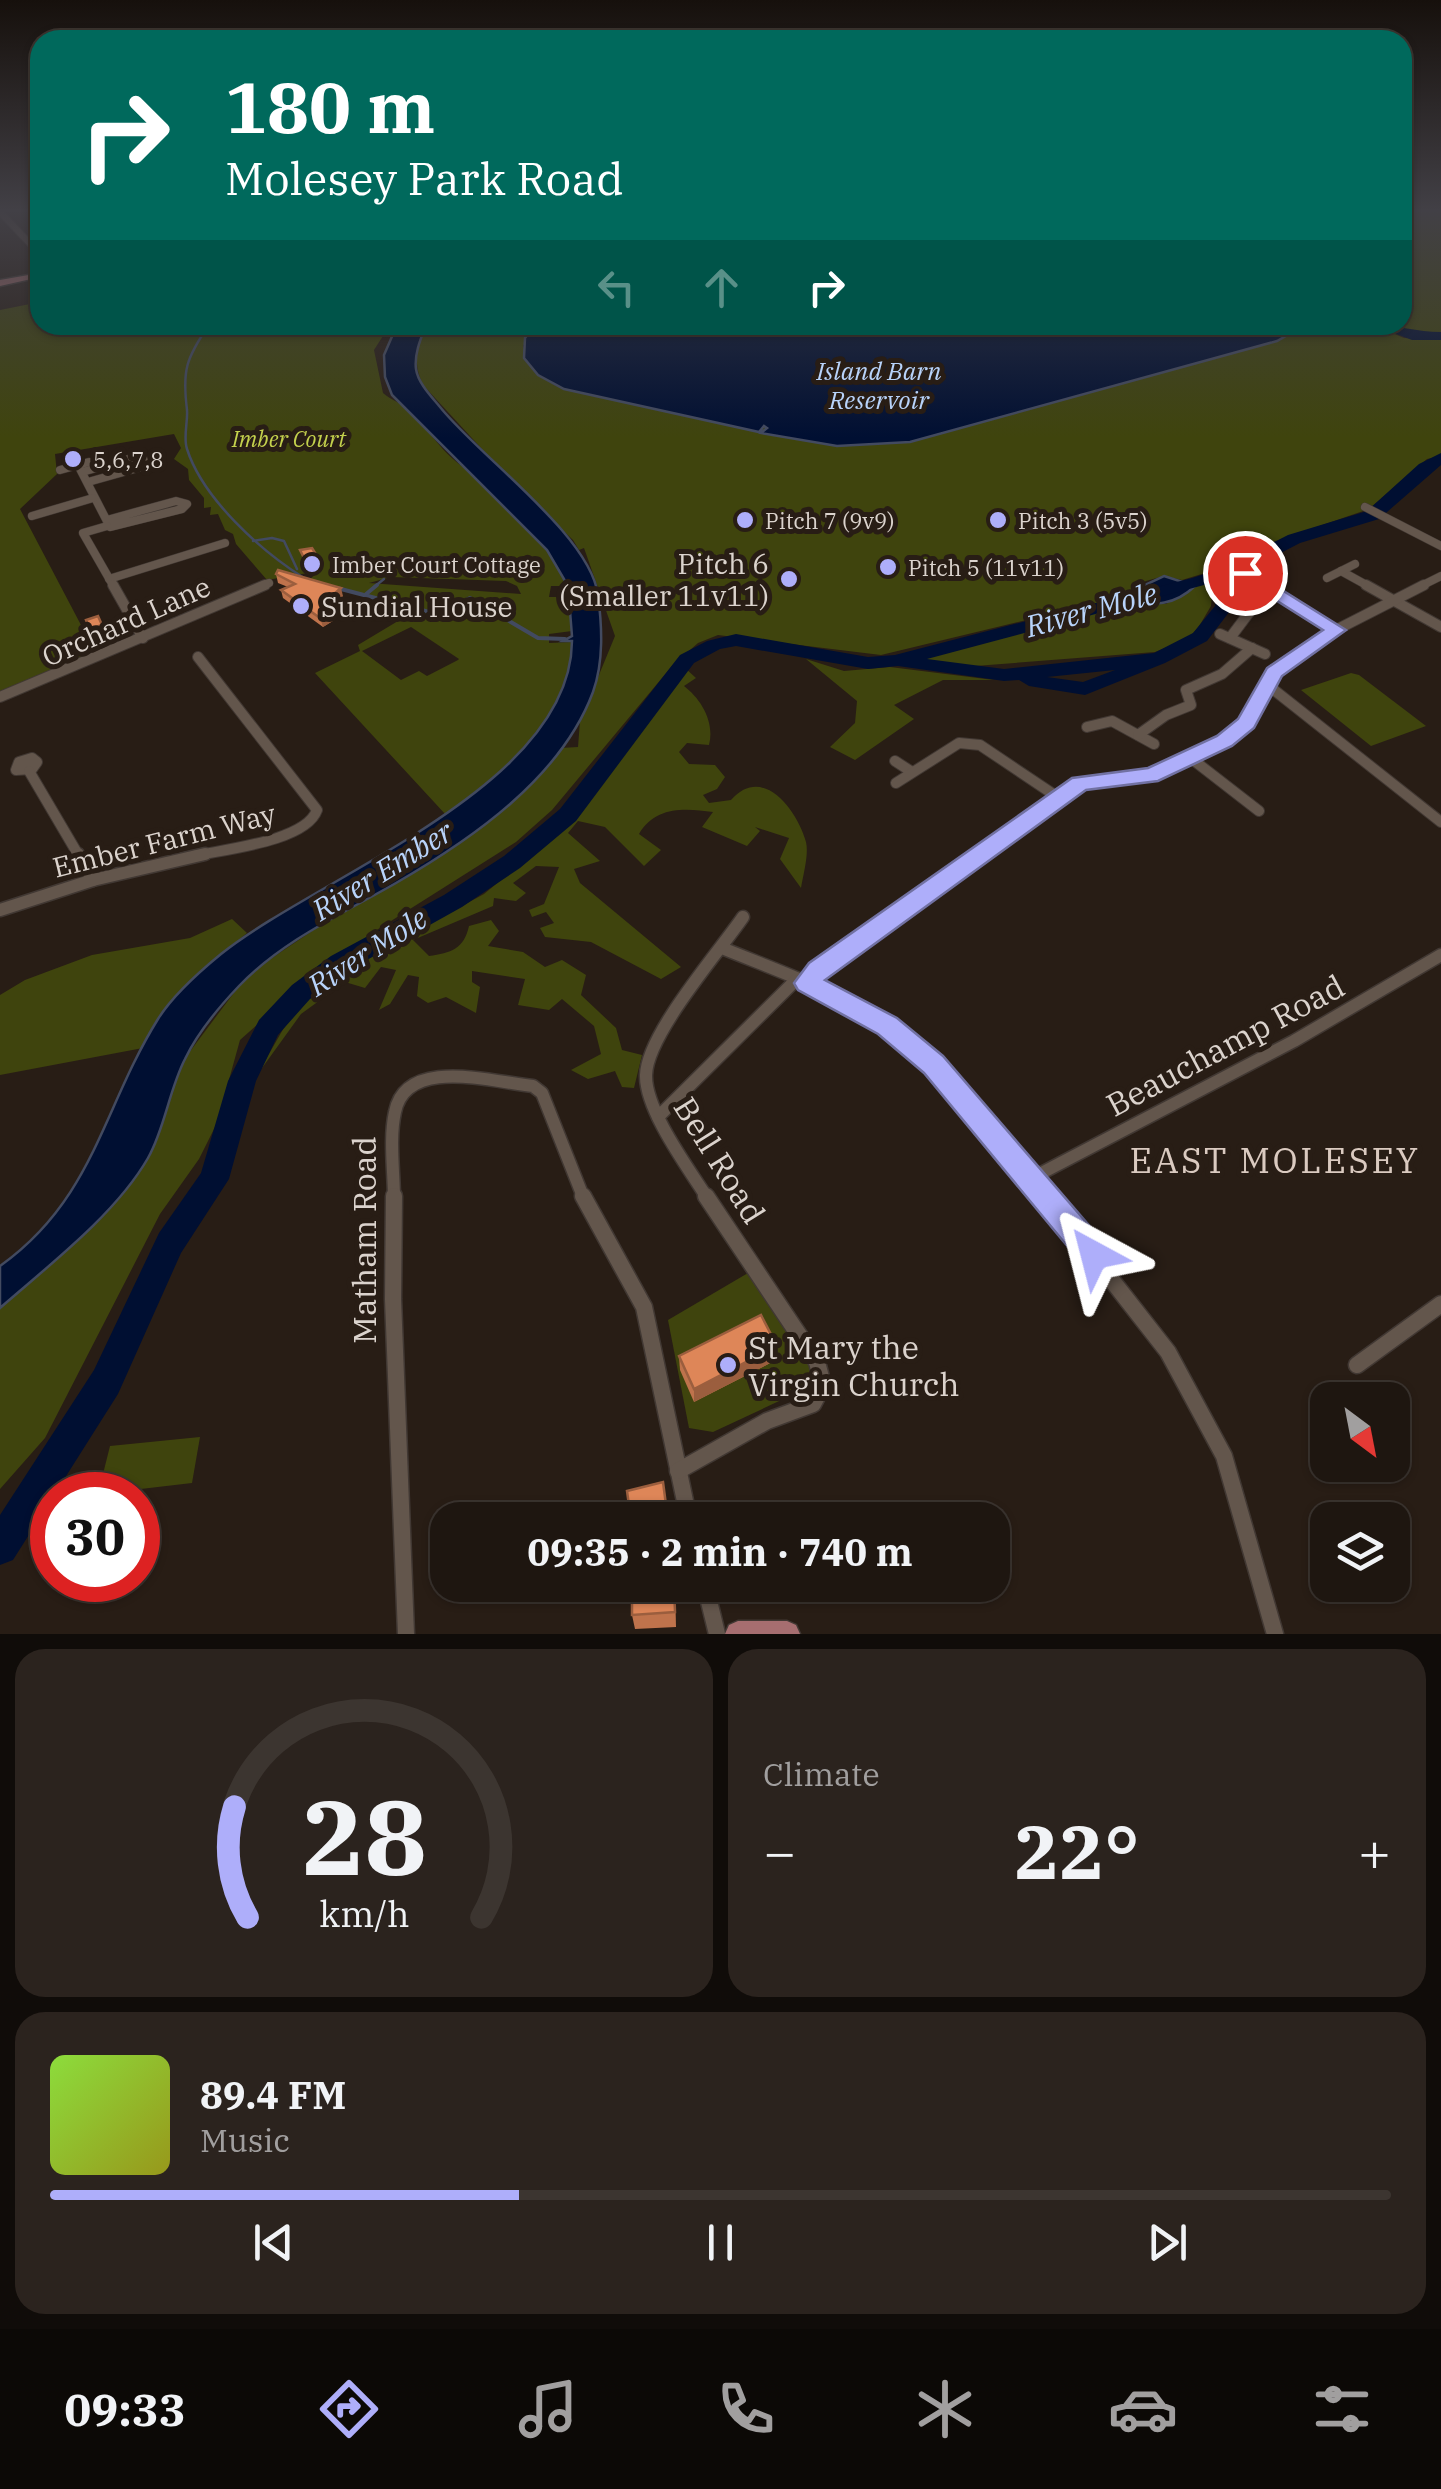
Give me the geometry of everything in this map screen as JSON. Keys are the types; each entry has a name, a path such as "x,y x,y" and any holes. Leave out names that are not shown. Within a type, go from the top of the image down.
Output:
{"main road":[{"path":"738,1634 786,1634"}],"street":[{"path":"60,470 157,451"},
{"path":"139,456 146,460 146,466"},
{"path":"80,469 90,462"},
{"path":"88,482 160,462"},
{"path":"80,469 107,523 122,527 182,509 186,503 176,500 107,523 82,533 143,638"},
{"path":"32,516 93,498"},
{"path":"1367,508 1441,546"},
{"path":"109,579 225,543"},
{"path":"1327,578 1356,564"},
{"path":"1341,571 1441,626"},
{"path":"1245,573 1336,630"},
{"path":"658,1118 802,981 1080,784 1150,775 1192,759 1247,724 1274,672 1336,630 1441,576"},
{"name":"Orchard Lane","path":"0,697 269,583"},
{"path":"1265,654 1225,636 1257,602 1274,593"},
{"path":"1138,735 1166,715 1191,704 1186,690 1222,674 1252,648"},
{"name":"Ember Farm Way","path":"0,910 93,880 295,833 313,821 318,810 315,803 198,657"},
{"path":"1268,686 1441,822"},
{"path":"1087,727 1112,721 1154,744"},
{"path":"896,783 958,743 970,742 1060,798"},
{"path":"1192,759 1259,811"},
{"path":"895,760 912,772"},
{"path":"29,771 93,880"},
{"name":"Bell Road","path":"678,1471 696,1465 730,1439 814,1404 823,1389 818,1362 658,1118 646,1090 648,1068 679,1010 743,916"},
{"path":"722,948 802,981 888,1026 934,1064 1032,1178 1168,1352 1224,1456 1274,1634"},
{"name":"Beauchamp Road","path":"1032,1178 1294,1041 1441,956"},
{"name":"Matham Road","path":"406,1634 392,1299 394,1114 400,1096 414,1080 434,1077 533,1086 542,1093 591,1214 644,1307 685,1502"},
{"path":"1357,1365 1441,1304"},
{"path":"709,1602 717,1634"}],"green space":[{"path":"1412,285 1441,285 1441,335 1412,333"},
{"name":"Imber Court","path":"30,304 30,335 384,335 374,350 383,393 407,408 447,454 475,474 547,550 568,586 551,586 549,597 570,597 572,631 549,634 549,643 572,642 569,669 559,695 529,741 488,782 446,815 315,673 360,651 358,645 403,618 391,604 309,580 319,571 267,580 236,544 233,534 225,530 218,514 210,515 211,507 204,508 204,498 189,480 188,469 174,459 181,448 174,434 55,454 57,474 20,509 92,646 109,650 0,697 0,310","holes":["391,577 506,581 517,586 521,594 369,583","411,627 459,659 427,676 419,671 401,680 362,651"]},
{"path":"422,335 529,335 523,346 529,362 543,378 564,389 764,426 767,428 763,433 837,446 910,442 1286,335 1397,335 1441,340 1441,456 1427,459 1369,509 1261,546 1205,573 1182,580 1164,576 1146,581 1117,598 881,655 718,635 698,643 672,666 552,810 516,842 372,933 299,987 240,1040 217,1123 199,1159 160,1214 45,1438 0,1489 0,1308 120,1194 148,1157 185,1058 239,986 266,962 321,925 465,839 526,789 561,748 578,747 580,721 615,636 584,548 579,550 424,386 418,371"},
{"path":"1213,583 1211,606 1198,628 1187,639 1155,652 962,667 914,659 1122,602 1166,604 1195,586"},
{"path":"806,659 844,671 890,667 994,680 943,680 894,705 914,719 855,760 830,747 855,723 857,701"},
{"path":"685,668 696,678 684,686 705,712 710,736 709,745 687,743 679,752 689,764 715,765 725,777 717,789 703,795 709,803 731,800 743,790 755,787 766,789 787,805 806,842 801,888 780,859 789,838 755,827 760,831 747,846 702,827 713,812 672,811 653,818 639,834 661,850 644,866 605,827 578,821 568,833 600,861 574,869 580,883 681,967 661,979 591,942 545,937 540,928 554,923 546,912 532,917 529,910 544,904 559,867 536,866 513,883 526,893 516,901 494,898 493,906 413,940 429,956 444,953 460,945 469,926 491,920 499,931 488,946 523,952 545,967 562,960 586,975 581,995 616,1028 622,1050 642,1055 634,1088 622,1087 615,1071 588,1079 571,1070 601,1054 594,1026 562,999 549,1010 518,1005 525,979 472,971 472,982 480,987 476,1013 446,997 428,1003 417,996 419,977 408,975 390,1004 379,1010 396,970 381,967 365,988 345,982 301,1014 257,1075 294,1010 369,956 484,894 569,824"},
{"path":"1351,673 1426,726 1371,746 1301,690"},
{"path":"232,919 247,933 189,985 143,1048 0,1075 0,995 25,980 92,955 190,938"},
{"path":"748,1273 815,1371 807,1388 713,1432 689,1428 668,1320"},
{"path":"200,1437 192,1483 160,1487 160,1472 104,1472 110,1446"}],"water":[{"name":"River Ember","path":"393,335 422,335 416,358 422,384 458,427 576,547 591,572 598,595 600,656 593,692 559,752 511,803 425,866 293,942 239,986 190,1050 154,1146 134,1179 80,1238 0,1308 0,1266 31,1240 77,1182 139,1053 158,1019 179,993 221,954 264,924 432,823 486,784 530,741 561,693 572,641 563,641 572,636 568,586 547,550 392,395 385,377 384,355"},
{"name":"Island Barn Reservoir","path":"1288,335 910,442 837,446 761,433 767,428 764,426 759,432 564,389 538,375 524,358 525,338"},
{"path":"1164,576 1195,586 1178,598 1161,603 1122,602 1117,598"}],"building":[{"path":"312,548 320,561 307,564 300,550"},
{"path":"278,570 341,588 322,604 334,610 320,618 281,590 295,584 276,574"},
{"path":"98,616 102,625 90,629 86,620"},
{"path":"761,1315 777,1346 694,1389 679,1356"},
{"path":"663,1482 666,1502 629,1502 627,1491"},
{"path":"632,1602 675,1602 675,1612 632,1615"}],"waterway":[{"path":"203,335 186,375 187,449 220,505 256,541"},
{"name":"River Mole","path":"1409,335 1441,336"},
{"name":"River Mole","path":"1229,572 1294,539 1373,515 1425,467 1441,458"},
{"path":"256,541 304,578"},
{"path":"256,541 284,541 297,569"},
{"name":"River Mole","path":"0,1547 106,1382 170,1243 214,1179 242,1081 268,1028 301,992 340,963 453,901 512,862 568,815 687,659 714,645 736,640 868,663 895,661 1229,572"},
{"name":"River Mole","path":"905,662 1004,675 1158,659 1200,637 1224,607 1229,572"},
{"path":"374,587 384,579"},
{"path":"365,595 377,585"},
{"path":"337,588 437,614 470,598 538,638 565,639"},
{"path":"1029,680 1085,689 1146,664"}],"place":[{"name":"5,6,7,8","path":"73,459"},
{"name":"Pitch 7 (9v9)","path":"745,520"},
{"name":"Pitch 3 (5v5)","path":"998,520"},
{"name":"Imber Court Cottage","path":"312,564"},
{"name":"Pitch 5 (11v11)","path":"888,567"},
{"name":"Pitch 6 (Smaller 11v11)","path":"789,579"},
{"name":"Sundial House","path":"301,606"},
{"name":"St Mary the Virgin Church","path":"728,1365"}],"district":[{"name":"EAST MOLESEY","path":"1275,1160"}],"route":[{"path":"1094,1255 934,1064 888,1026 807,983 818,970 1080,784 1150,775 1171,768 1224,741 1247,724 1274,672 1336,630 1245,573"}]}
